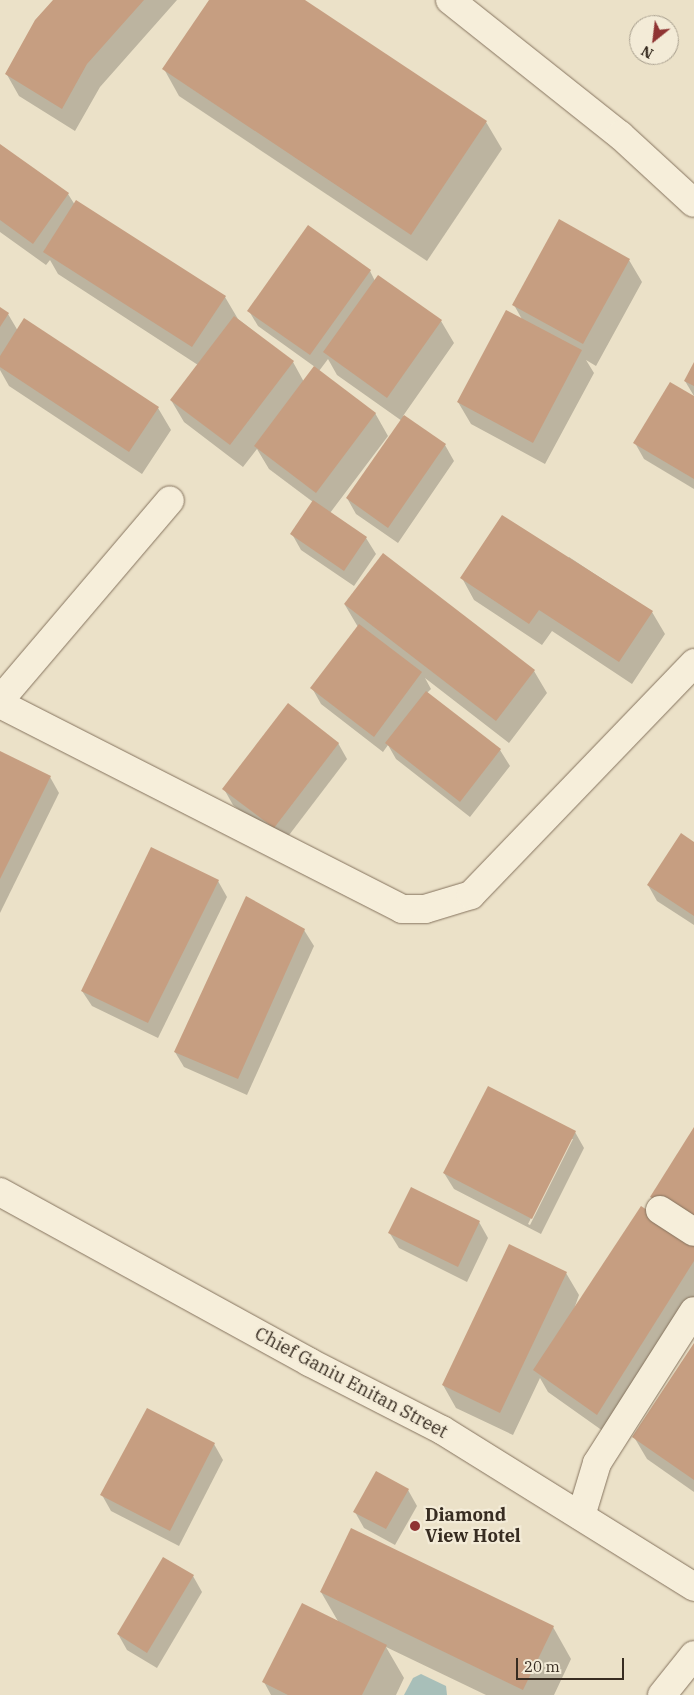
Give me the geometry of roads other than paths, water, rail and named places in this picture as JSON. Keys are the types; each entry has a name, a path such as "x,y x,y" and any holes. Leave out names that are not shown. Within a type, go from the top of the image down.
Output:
{"street":[{"path":"450,0 620,135 694,203"},
{"path":"0,700 170,500"},
{"path":"0,704 402,909 425,909 470,895 694,663"},
{"name":"Chief Ganiu Enitan Street","path":"0,1192 309,1362 442,1430 694,1587"},
{"path":"660,1210 694,1232"},
{"path":"581,1516 597,1463 694,1311"},
{"path":"662,1695 694,1654"}],"water":[{"path":"421,1674 446,1686 447,1695 404,1695 413,1678"}],"place":[{"name":"Diamond View Hotel","path":"415,1526"}]}
